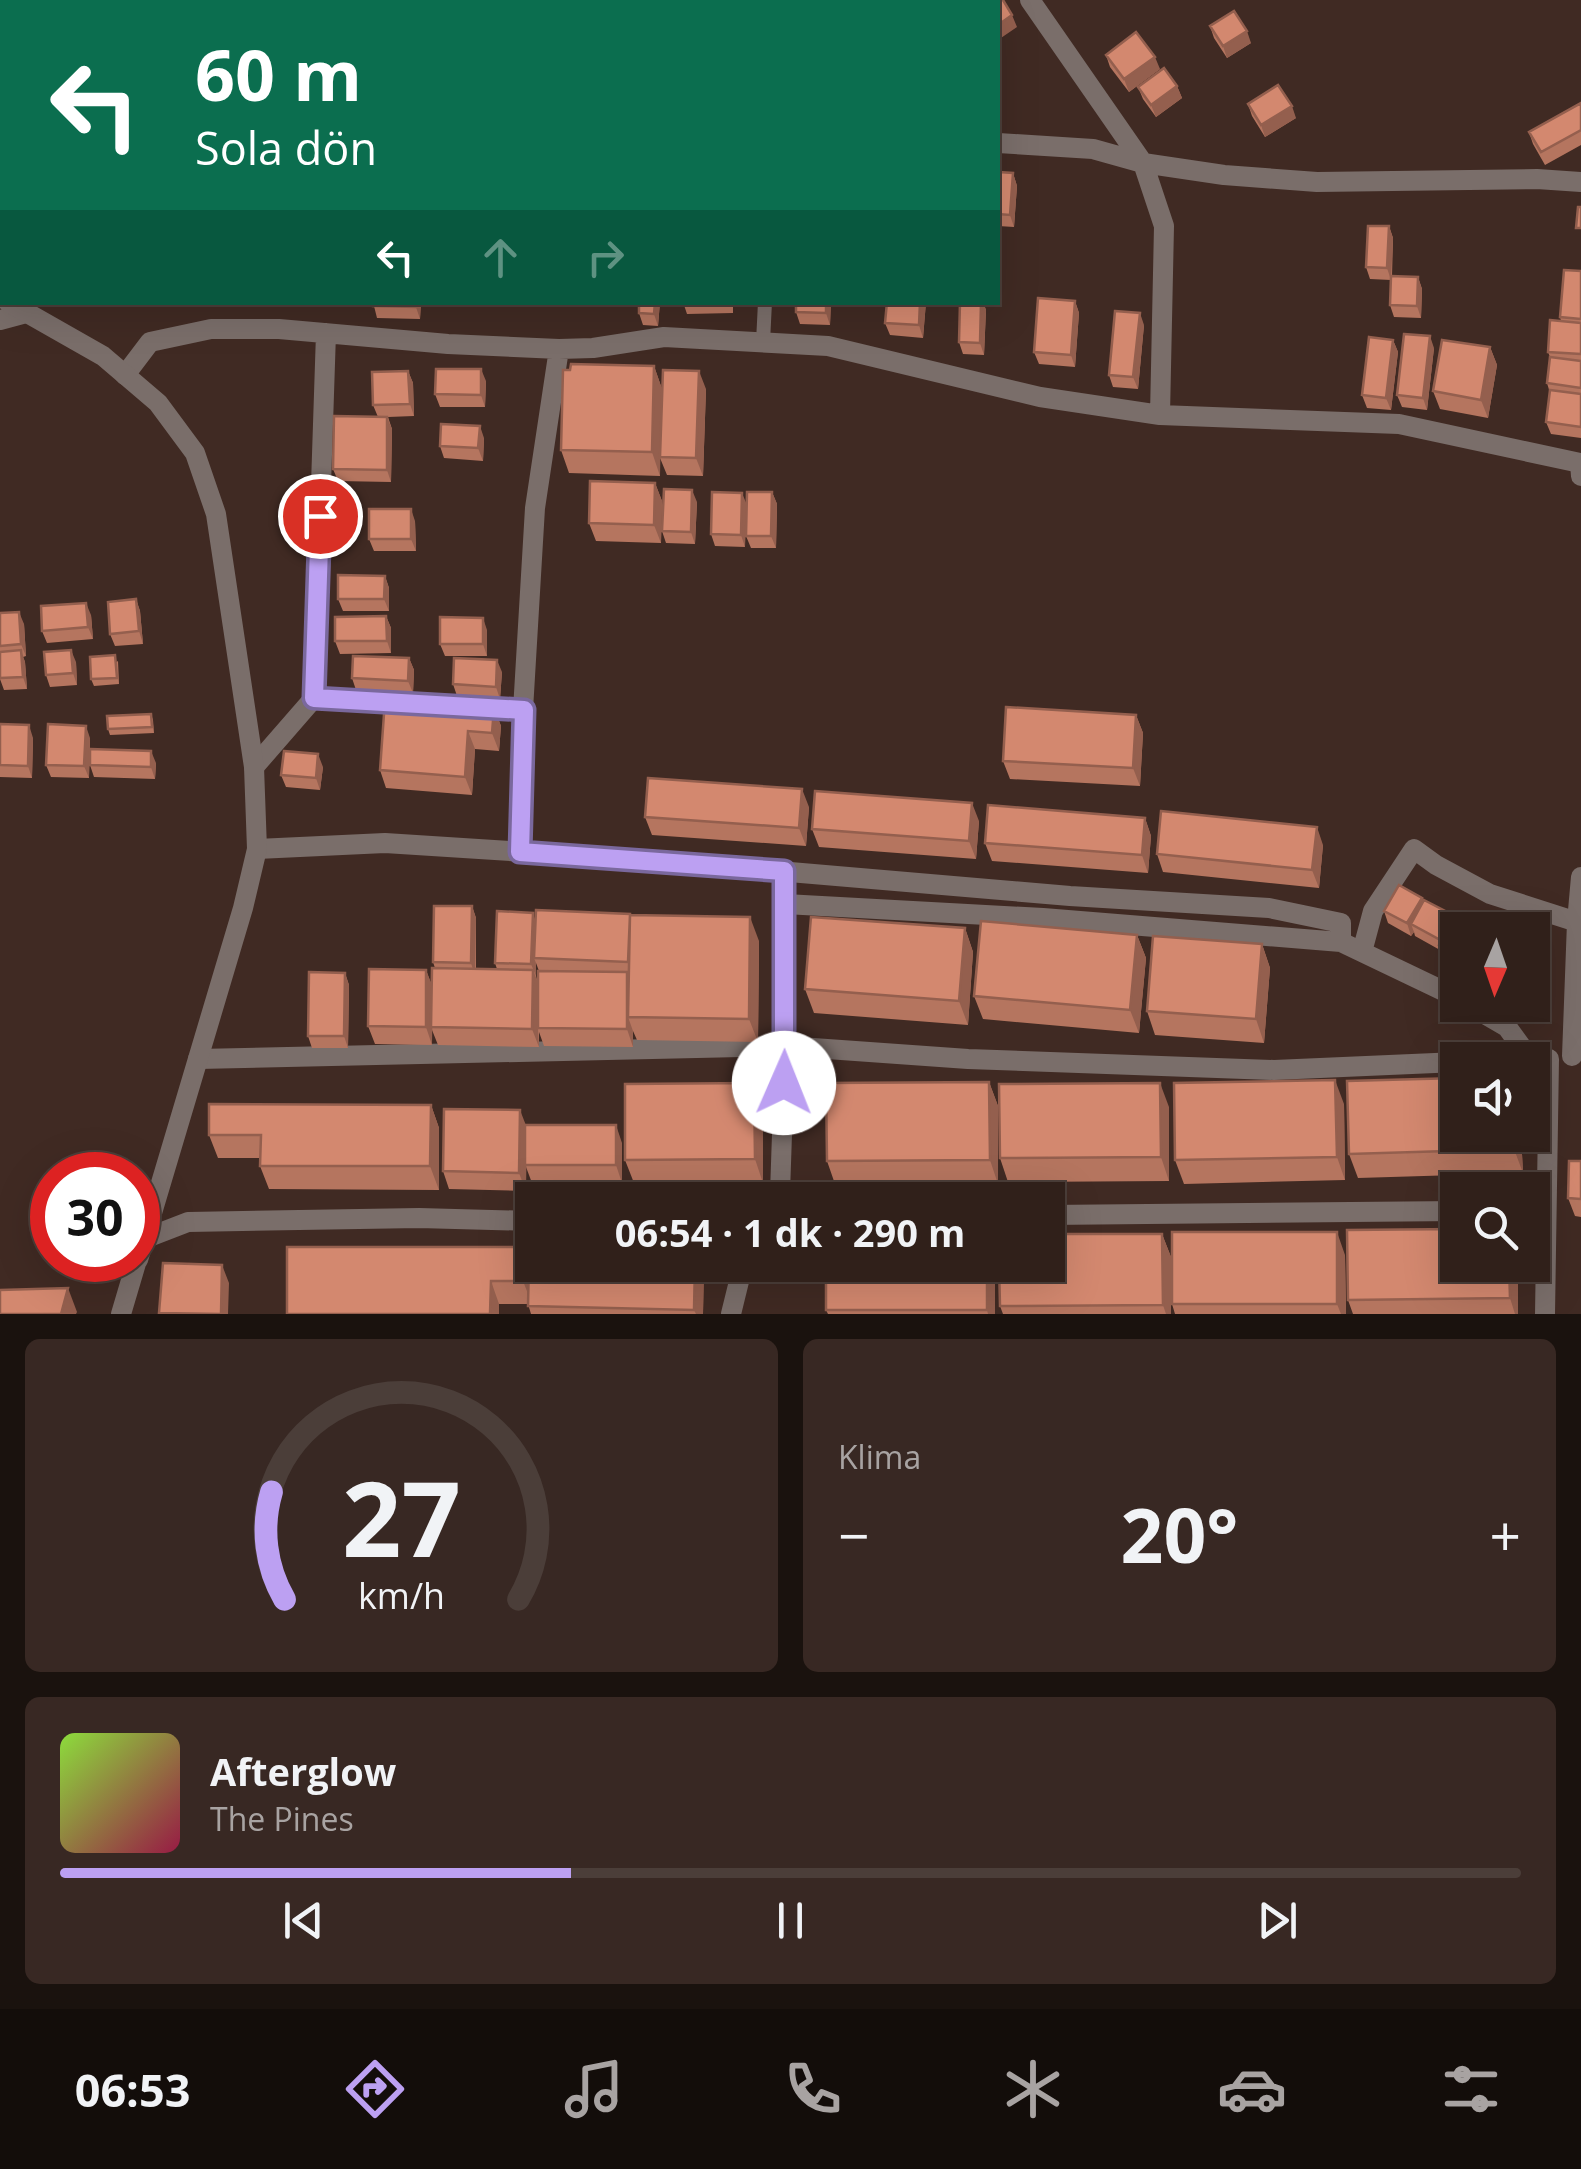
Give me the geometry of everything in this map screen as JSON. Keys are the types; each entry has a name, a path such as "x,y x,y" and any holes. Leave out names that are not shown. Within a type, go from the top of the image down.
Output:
{"street":[{"path":"1030,0 1143,163 1164,226 1160,415"},
{"path":"1000,143 1093,149 1143,163 1224,175 1317,182 1581,182"},
{"path":"13,305 103,356 158,403 195,453 216,514 254,767 257,849 160,1186"},
{"path":"126,375 150,342 211,328 559,349 664,337 828,346 1040,396 1160,415 1399,424 1580,463 1581,476"},
{"path":"254,767 314,698 326,333"},
{"path":"520,852 535,508 559,349"},
{"path":"314,698 524,710"},
{"path":"257,849 385,843 1269,908 1341,923 1341,942"},
{"path":"1362,952 1373,911 1414,849 1490,894 1577,922"},
{"path":"780,1182 784,871"},
{"path":"1550,1059 1576,1056 1581,877"},
{"path":"785,904 1043,918 1341,942 1440,989"},
{"path":"1497,1022 1521,1042"},
{"path":"198,1059 784,1046 968,1059 1274,1070 1440,1063"},
{"path":"1065,1215 1440,1211"},
{"path":"160,1240 188,1222 515,1221"},
{"path":"121,1314 131,1282"},
{"path":"731,1314 739,1282"},
{"path":"1543,1282 1545,1314"}],"lane":[{"path":"763,342 765,305"}],"building":[{"path":"1000,0 1003,0 1012,15 1000,24"},
{"path":"1234,11 1247,31 1223,46 1210,26"},
{"path":"1136,32 1155,57 1124,79 1106,55"},
{"path":"1164,68 1177,86 1151,105 1138,87"},
{"path":"1278,85 1292,106 1261,125 1248,104"},
{"path":"1581,103 1581,130 1541,152 1529,132"},
{"path":"1000,172 1013,173 1010,215 1000,214"},
{"path":"1581,207 1581,228 1576,228"},
{"path":"1368,226 1389,226 1387,268 1366,267"},
{"path":"1564,270 1581,271 1581,319 1560,317"},
{"path":"1391,276 1418,277 1417,306 1390,305"},
{"path":"1038,298 1075,301 1071,355 1034,352"},
{"path":"416,305 416,307 373,306"},
{"path":"639,305 655,305 654,314 639,313"},
{"path":"796,305 826,305 826,313 796,312"},
{"path":"887,305 920,305 919,325 885,323"},
{"path":"960,305 981,305 980,343 959,342"},
{"path":"1115,311 1140,313 1133,377 1109,375"},
{"path":"1550,320 1581,323 1581,354 1548,352"},
{"path":"1404,334 1430,336 1423,398 1397,395"},
{"path":"1369,337 1393,340 1386,398 1362,395"},
{"path":"1442,340 1490,347 1481,400 1433,391"},
{"path":"1550,357 1581,361 1581,388 1547,383"},
{"path":"571,364 654,366 652,452 561,450 563,370 570,370"},
{"path":"436,369 481,369 481,395 435,394"},
{"path":"663,370 699,371 696,458 660,457"},
{"path":"408,371 410,404 373,405 372,372"},
{"path":"1550,390 1581,394 1581,427 1546,422"},
{"path":"334,416 387,417 387,470 333,469"},
{"path":"441,424 480,426 478,448 440,446"},
{"path":"590,481 655,483 654,525 589,523"},
{"path":"664,489 692,490 691,532 662,531"},
{"path":"712,492 742,493 741,535 711,534"},
{"path":"747,492 772,492 771,536 746,536"},
{"path":"369,509 411,509 411,539 369,539"},
{"path":"338,575 385,576 384,599 338,599"},
{"path":"136,599 139,631 110,634 108,602"},
{"path":"86,603 88,627 42,631 41,606"},
{"path":"19,612 21,644 0,646 0,613"},
{"path":"386,616 387,641 335,641 335,617"},
{"path":"440,617 483,618 483,644 440,644"},
{"path":"21,650 23,677 0,678 0,652"},
{"path":"71,650 73,673 46,675 44,652"},
{"path":"115,655 117,678 91,679 90,657"},
{"path":"353,656 409,658 408,681 352,678"},
{"path":"454,658 497,660 496,687 453,684"},
{"path":"385,700 494,708 492,733 468,731 465,777 380,770"},
{"path":"1006,707 1136,715 1133,768 1003,761"},
{"path":"151,714 152,727 108,729 107,716"},
{"path":"0,724 29,725 28,766 0,765"},
{"path":"48,724 86,726 84,766 46,765"},
{"path":"90,749 151,751 151,767 90,765"},
{"path":"284,751 318,754 316,778 281,775"},
{"path":"648,778 802,789 799,828 645,817"},
{"path":"815,791 972,803 969,841 812,829"},
{"path":"988,805 1145,818 1142,855 985,843"},
{"path":"1161,811 1317,827 1312,870 1157,854"},
{"path":"1399,885 1422,898 1407,923 1384,911"},
{"path":"1424,900 1447,912 1440,912 1440,940 1411,924"},
{"path":"434,906 472,906 471,963 433,962"},
{"path":"536,910 630,914 628,962 534,958"},
{"path":"497,911 533,913 531,964 495,963"},
{"path":"630,915 750,917 749,1019 628,1017"},
{"path":"811,917 965,928 959,1001 805,989"},
{"path":"981,921 1137,935 1130,1010 974,996"},
{"path":"1153,936 1262,944 1256,1019 1147,1011"},
{"path":"432,968 533,970 532,1029 431,1027"},
{"path":"369,969 426,970 426,1027 368,1026"},
{"path":"538,971 627,972 627,1029 538,1028"},
{"path":"309,972 345,973 344,1036 308,1036"},
{"path":"1440,1078 1440,1151 1349,1154 1347,1081"},
{"path":"1335,1080 1337,1157 1175,1160 1174,1083"},
{"path":"989,1082 990,1160 827,1161 826,1083"},
{"path":"754,1083 755,1159 625,1160 625,1084"},
{"path":"1160,1083 1161,1157 1000,1158 999,1084"},
{"path":"209,1104 431,1105 430,1166 260,1166 261,1135 209,1135"},
{"path":"444,1109 520,1110 519,1173 443,1171"},
{"path":"525,1125 616,1125 616,1165 525,1165"},
{"path":"1569,1161 1581,1161 1581,1199 1568,1198"},
{"path":"1440,1229 1440,1282 1510,1282 1510,1298 1348,1300 1347,1230"},
{"path":"1172,1232 1337,1232 1337,1304 1172,1304"},
{"path":"1065,1234 1162,1234 1163,1305 1000,1306 999,1282 1065,1282"},
{"path":"287,1247 515,1247 515,1281 491,1281 490,1314 287,1314"},
{"path":"163,1263 222,1265 221,1314 159,1313"},
{"path":"529,1282 695,1282 694,1310 528,1306"},
{"path":"826,1282 987,1282 987,1310 826,1310"},
{"path":"68,1288 61,1314 0,1314 0,1290"}],"route":[{"path":"320,516 314,698 524,710 520,852 784,871 784,1083"}]}
